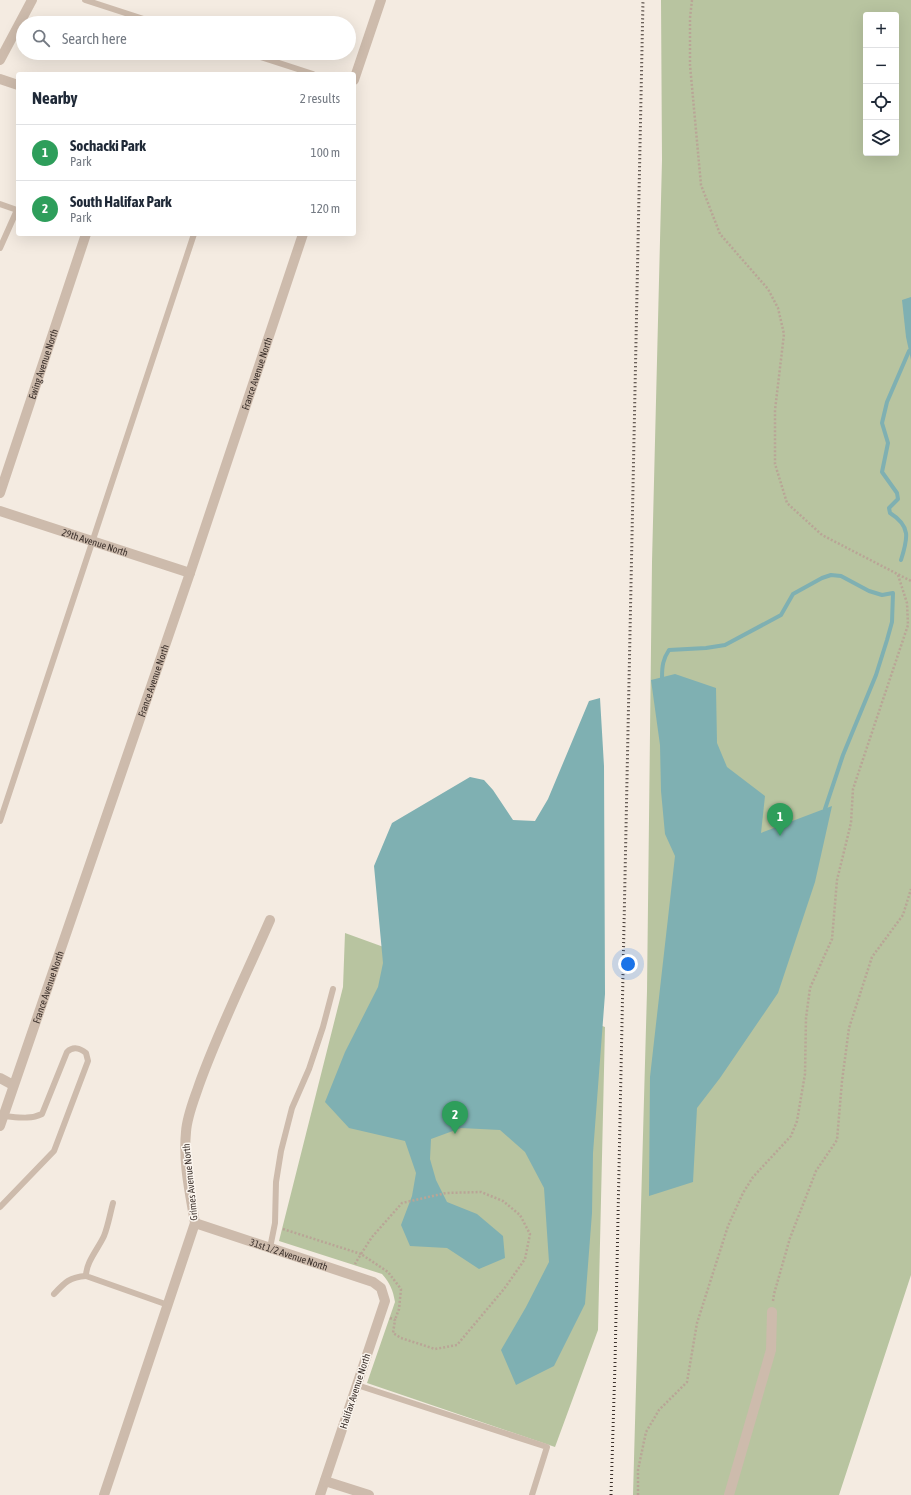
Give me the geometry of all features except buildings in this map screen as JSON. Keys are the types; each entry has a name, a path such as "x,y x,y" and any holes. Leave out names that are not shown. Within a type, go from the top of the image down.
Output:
{"street":[{"path":"23,16 32,0"},
{"path":"356,74 381,0"},
{"path":"0,60 16,30"},
{"path":"0,80 16,84"},
{"name":"Ewing Avenue North","path":"0,493 85,236"},
{"name":"France Avenue North","path":"0,1126 190,573 302,236"},
{"name":"29th Avenue North","path":"0,511 190,573"},
{"name":"Grimes Avenue North","path":"104,1495 195,1223 184,1152 186,1130 192,1108 214,1046 270,920"},
{"path":"0,1078 13,1085"},
{"name":"31st 1/2 Avenue North","path":"195,1223 373,1282 381,1288"},
{"name":"Halifax Avenue North","path":"320,1495 385,1301 381,1288"},
{"path":"729,1495 771,1350 772,1312"},
{"path":"325,1481 369,1495"}],"lane":[{"path":"85,0 134,16"},
{"path":"270,60 307,72"},
{"path":"0,204 16,210"},
{"path":"0,248 16,212"},
{"path":"0,820 193,236"},
{"path":"270,1248 274,1226 276,1182 283,1144 292,1108 311,1062 334,989"},
{"path":"0,1207 54,1151 88,1061 86,1053 74,1048 69,1049 42,1114 36,1117 26,1118 3,1116"},
{"path":"86,1276 86,1272 103,1237 113,1203"},
{"path":"54,1294 61,1286 73,1277 86,1276 168,1305"},
{"path":"357,1385 547,1447 532,1495"}],"path":[{"path":"692,0 690,18 690,65 701,184 720,234 768,289 778,308 784,334 775,410 775,464 787,503 822,535 911,580"},
{"path":"638,1495 638,1470 646,1432 659,1410 687,1382 697,1323 728,1226 743,1193 753,1177 791,1136 797,1122 805,1074 806,1018 810,988 832,939 837,880 851,823 853,790 908,625 907,603 898,574"},
{"path":"772,1312 774,1294 790,1238 816,1171 837,1140 842,1081 849,1028 869,964 872,957 903,915 911,888"},
{"path":"274,1226 361,1254 388,1272 401,1289 399,1309 395,1320 393,1333 401,1338 435,1349 457,1345 504,1289 526,1259 530,1234 520,1215 503,1201 480,1192 446,1193 402,1203 372,1237 361,1254 350,1274"},
{"path":"380,1315 395,1320"}],"green space":[{"path":"661,0 911,0 911,1275 839,1495 633,1495 647,991 652,562 662,160"},
{"path":"345,933 605,1027 598,1330 555,1447 367,1383 395,1302 389,1284 382,1274 279,1241 343,987"}],"water":[{"path":"911,297 911,360 906,337 902,300"},
{"path":"675,674 716,688 717,743 727,767 765,796 761,833 832,806 815,882 778,993 720,1078 697,1108 693,1182 649,1196 650,1077 675,856 665,834 661,791 660,745 651,680"},
{"path":"600,698 604,766 605,994 593,1153 592,1213 585,1304 554,1366 516,1385 501,1350 526,1307 549,1262 544,1188 525,1152 500,1130 461,1128 431,1139 430,1159 436,1180 447,1202 477,1214 503,1236 505,1258 479,1269 447,1248 410,1246 401,1225 412,1196 416,1173 405,1141 349,1128 325,1102 345,1052 378,987 383,963 374,866 392,823 470,777 484,780 493,790 513,820 535,821 548,799 589,701"}],"waterway":[{"path":"901,560 905,545 906,533 902,523 890,513 889,508 898,499 897,493 882,472 888,443 882,423 887,402 909,351"},
{"path":"662,678 663,663 669,650 706,648 725,645 781,615 793,594 822,578 831,575 841,576 869,591 882,595 893,593 892,622 876,675 843,755 825,809"}],"railway":[{"path":"611,1495 643,0"}],"place":[{"name":"Sochacki Park","path":"780,836"},
{"name":"South Halifax Park","path":"455,1134"}]}
